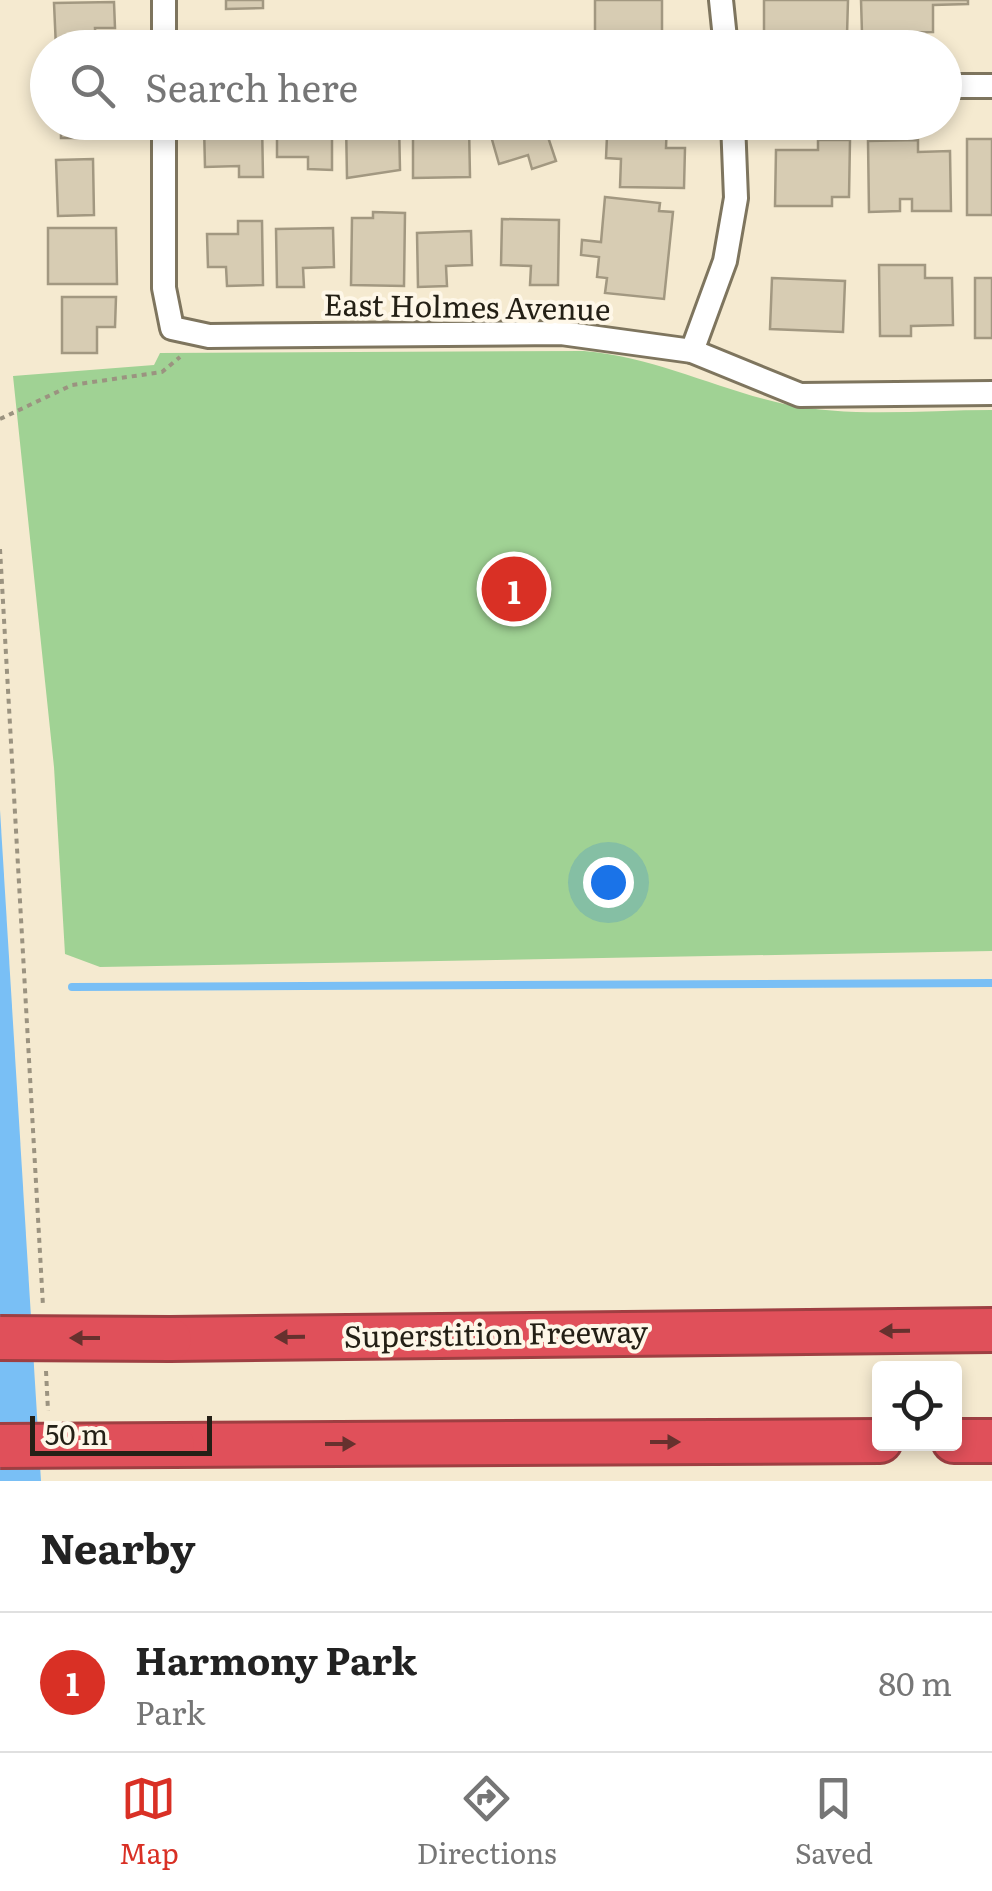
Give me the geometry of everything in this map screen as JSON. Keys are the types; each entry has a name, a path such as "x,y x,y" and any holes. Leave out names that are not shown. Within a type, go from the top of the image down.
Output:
{"highway":[{"name":"Superstition Freeway","path":"0,1338 992,1330"},
{"path":"962,1441 992,1441"},
{"path":"0,1446 872,1442"}],"street":[{"path":"164,0 164,30"},
{"path":"721,0 724,30"},
{"path":"962,86 992,86"},
{"name":"East Holmes Avenue","path":"164,140 164,288 172,328 209,336 561,333 692,350 800,394 992,393"},
{"path":"692,350 728,245 736,198 734,140"}],"path":[{"path":"0,420 72,385 162,372 180,358"},
{"path":"0,548 44,1321"},
{"path":"46,1361 49,1421"}],"green space":[{"path":"584,351 661,366 759,398 809,408 861,412 992,410 992,951 100,967 65,954 54,767 13,376 154,365 160,353"}],"water":[{"path":"0,810 41,1481 0,1481"}],"building":[{"path":"226,0 263,0 263,8 226,9"},
{"path":"595,0 662,0 662,30 595,30"},
{"path":"764,0 848,0 847,30 764,30"},
{"path":"861,0 968,0 968,4 933,5 933,30 862,30"},
{"path":"114,2 115,28 55,30 54,3"},
{"path":"967,139 992,139 992,215 967,215"},
{"path":"204,140 262,140 263,177 239,177 239,166 205,167"},
{"path":"277,140 332,140 332,170 308,169 308,157 277,157"},
{"path":"346,140 399,140 400,170 347,178"},
{"path":"413,140 469,140 470,177 413,178"},
{"path":"492,140 549,140 556,161 532,169 528,155 499,164"},
{"path":"607,140 666,140 666,148 685,148 684,188 620,187 621,159 606,158"},
{"path":"818,140 850,140 849,197 832,197 832,206 775,206 776,150 818,150"},
{"path":"918,140 918,152 950,151 951,211 912,211 912,199 900,199 900,211 869,212 868,141"},
{"path":"93,159 94,215 58,216 56,160"},
{"path":"605,197 660,203 659,211 673,212 664,299 605,293 607,278 597,277 599,257 581,255 582,240 601,242"},
{"path":"373,212 405,213 404,286 351,285 352,218 373,218"},
{"path":"502,219 559,220 558,285 530,285 531,266 501,265"},
{"path":"238,221 262,221 263,285 227,286 226,267 208,267 207,234 238,234"},
{"path":"48,228 116,228 117,284 48,284"},
{"path":"333,228 334,267 303,268 304,287 277,287 276,229"},
{"path":"471,231 472,265 446,266 447,286 418,287 417,233"},
{"path":"879,265 925,265 925,278 952,278 953,325 911,326 911,336 880,336"},
{"path":"772,278 845,281 843,332 770,329"},
{"path":"975,278 992,278 992,338 975,338"},
{"path":"62,297 116,297 115,327 97,327 97,353 62,353"}],"waterway":[{"path":"72,987 992,983"}],"place":[{"name":"Harmony Park","path":"514,589"}]}
